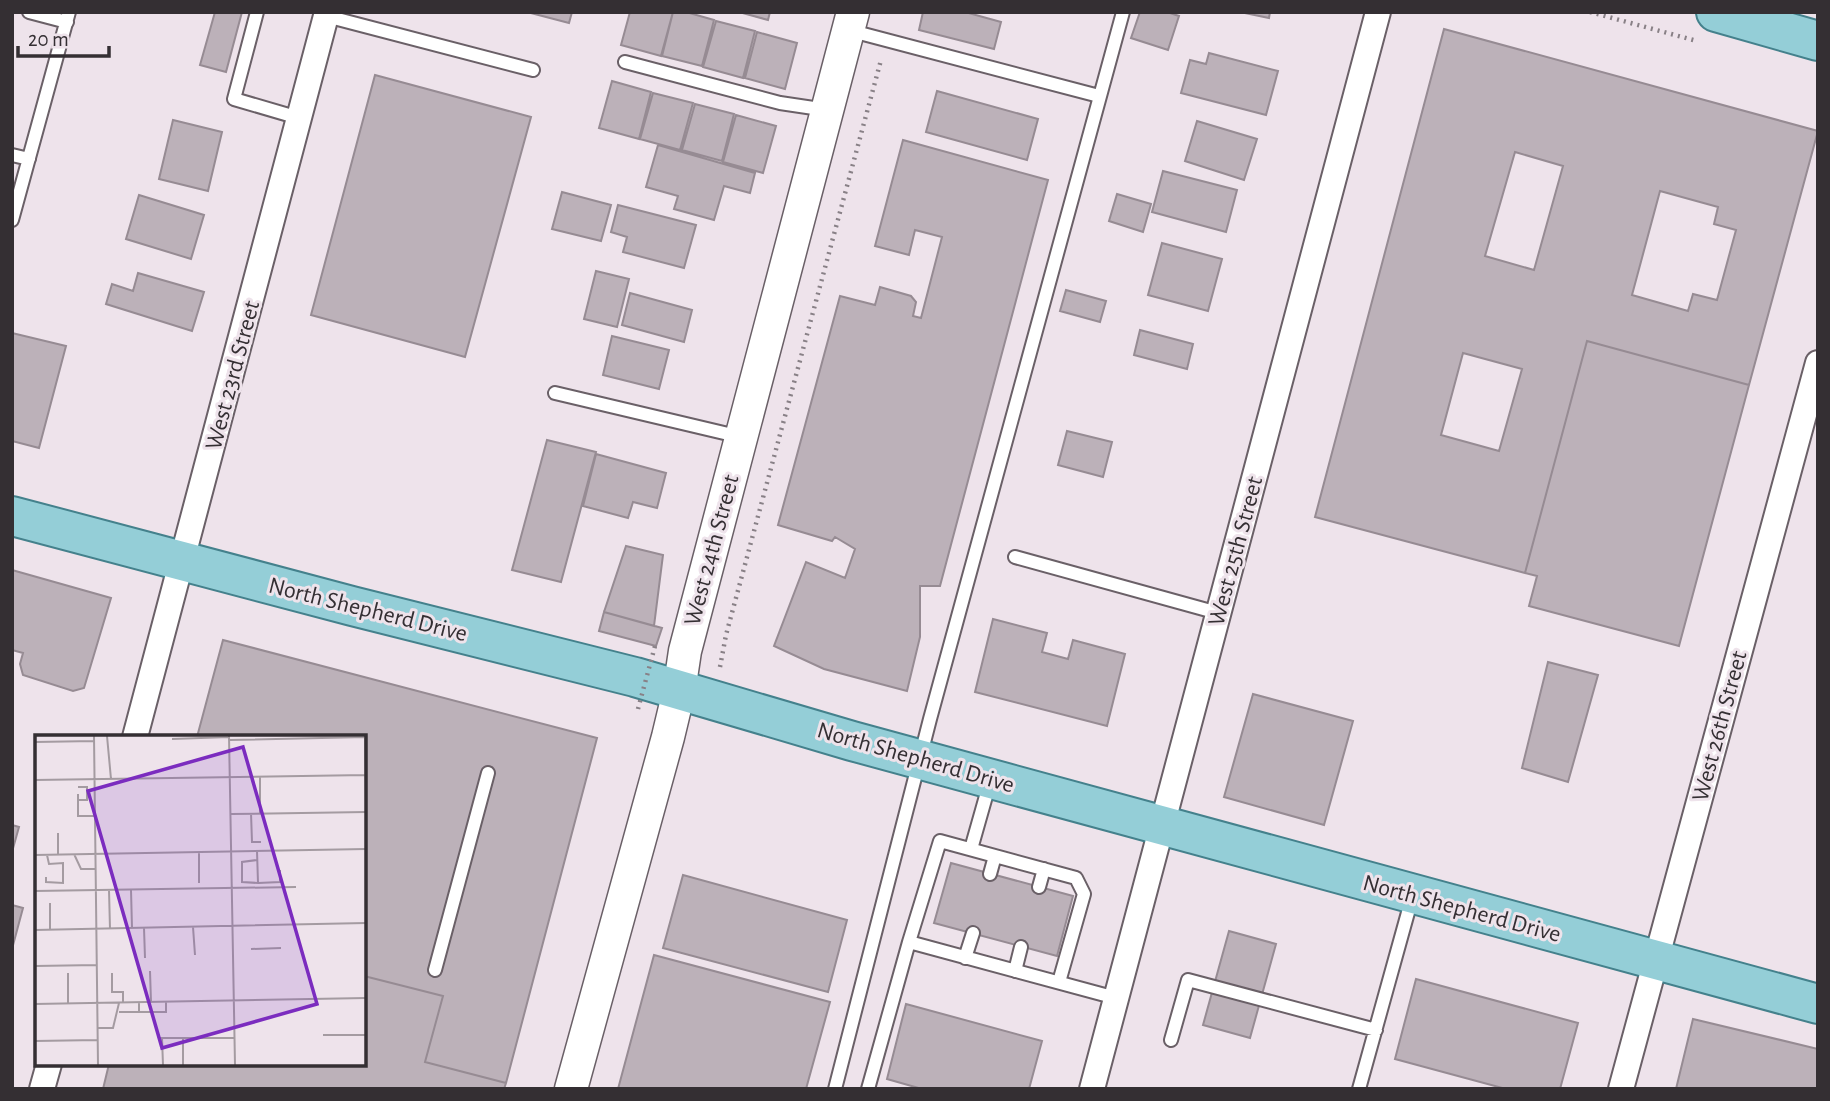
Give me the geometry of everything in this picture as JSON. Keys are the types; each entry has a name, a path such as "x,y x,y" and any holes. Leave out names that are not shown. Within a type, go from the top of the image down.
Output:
{"main road":[{"path":"1716,12 1818,41"},
{"name":"North Shepherd Drive","path":"12,516 622,674 921,760 1818,1004"}],"street":[{"name":"West 25th Street","path":"1092,1089 1378,12"},
{"name":"West 23rd Street","path":"136,735 327,14"},
{"name":"West 24th Street","path":"571,1089 679,691 685,651 850,21"},
{"name":"West 26th Street","path":"1621,1089 1818,363"},
{"path":"43,1089 49,1066"}],"lane":[{"path":"12,220 68,17 29,12"},
{"path":"257,12 234,99 299,118"},
{"path":"835,1089 1123,12"},
{"path":"327,14 533,70"},
{"path":"850,21 887,40 1099,96"},
{"path":"625,62 780,103 827,110"},
{"path":"12,155 29,159"},
{"path":"555,393 741,437"},
{"path":"1015,557 1218,613"},
{"path":"435,970 488,773"},
{"path":"971,849 990,779"},
{"path":"868,1089 940,841 1076,878 1084,894 1059,982"},
{"path":"990,874 995,856"},
{"path":"1039,887 1044,869"},
{"path":"1359,1089 1413,894"},
{"path":"965,958 973,933"},
{"path":"909,943 1116,998"},
{"path":"1015,971 1021,947"},
{"path":"1171,1040 1188,980 1376,1030"}],"path":[{"path":"719,673 733,608 887,40"},
{"path":"638,709 655,646"}],"building":[{"path":"215,12 242,12 226,72 200,65"},
{"path":"527,12 572,12 569,23"},
{"path":"630,12 673,12 661,56 621,45"},
{"path":"673,12 686,12 714,20 702,66 662,56"},
{"path":"739,12 770,12 768,20"},
{"path":"923,12 965,12 1001,22 994,49 919,30"},
{"path":"1140,12 1167,12 1179,16 1168,50 1131,38"},
{"path":"1240,12 1270,12 1269,18"},
{"path":"716,21 755,31 743,78 703,67"},
{"path":"1444,29 1818,131 1749,385 1587,341 1525,573 1315,517","holes":["1515,152 1563,166 1534,270 1485,256","1660,191 1718,207 1714,224 1736,230 1717,300 1693,294 1688,311 1632,295","1463,353 1522,369 1499,451 1441,435"]},
{"path":"757,32 797,43 785,89 745,78"},
{"path":"1209,53 1278,71 1266,115 1181,93 1190,60 1206,64"},
{"path":"375,75 531,117 465,357 311,315"},
{"path":"612,81 651,92 639,139 599,128"},
{"path":"937,91 1038,119 1027,160 926,132"},
{"path":"653,93 693,103 680,150 640,139"},
{"path":"695,104 734,114 722,161 682,150"},
{"path":"736,115 776,126 763,173 723,162"},
{"path":"173,120 222,132 208,191 159,179"},
{"path":"1197,121 1257,139 1244,180 1185,161"},
{"path":"903,140 1048,180 940,586 920,586 920,637 907,691 824,669 774,646 806,562 845,578 855,549 835,537 832,541 778,525 840,296 875,305 880,287 911,296 916,302 913,316 921,318 942,237 915,230 909,255 875,246"},
{"path":"658,145 755,173 750,193 724,186 714,220 674,209 678,196 646,187"},
{"path":"1163,171 1237,190 1226,232 1152,212"},
{"path":"562,192 611,205 601,241 552,229"},
{"path":"1117,194 1151,204 1143,232 1109,221"},
{"path":"139,195 204,215 191,259 126,239"},
{"path":"618,205 696,225 684,268 623,252 627,237 611,232"},
{"path":"1162,243 1222,259 1208,311 1148,295"},
{"path":"596,271 629,279 617,327 584,319"},
{"path":"138,273 204,292 192,331 106,304 112,284 133,291"},
{"path":"1066,290 1106,301 1100,322 1060,311"},
{"path":"630,293 692,310 684,342 622,325"},
{"path":"1140,330 1193,344 1187,369 1134,355"},
{"path":"12,333 66,346 39,448 12,441"},
{"path":"612,336 669,350 659,389 603,375"},
{"path":"1587,341 1749,385 1679,646 1529,606 1537,576 1525,573"},
{"path":"1067,431 1112,442 1103,477 1058,465"},
{"path":"547,440 596,452 561,582 512,570"},
{"path":"596,454 666,473 657,508 633,502 628,518 583,506"},
{"path":"626,546 663,555 654,626 604,612"},
{"path":"12,570 111,598 84,688 73,691 23,675 20,664 23,653 12,650"},
{"path":"604,612 662,628 656,646 599,631"},
{"path":"993,619 1047,633 1042,652 1068,659 1073,640 1125,654 1107,726 975,692"},
{"path":"223,640 597,738 506,1083 425,1062 443,996 366,977 366,735 198,735"},
{"path":"1548,662 1598,675 1568,782 1522,768"},
{"path":"1253,694 1353,721 1324,825 1224,797"},
{"path":"12,825 19,827 12,852"},
{"path":"951,863 1073,896 1057,956 934,923"},
{"path":"683,875 847,920 828,992 663,948"},
{"path":"12,905 23,908 12,949"},
{"path":"1229,931 1276,944 1250,1038 1203,1025"},
{"path":"654,955 830,1002 806,1089 618,1089"},
{"path":"366,977 443,996 425,1062 506,1083 504,1089 103,1089 109,1066 366,1066"},
{"path":"1416,979 1578,1023 1560,1089 1506,1089 1395,1059"},
{"path":"906,1004 1042,1041 1029,1089 922,1089 887,1079"},
{"path":"1693,1019 1818,1049 1818,1089 1676,1089"}]}
